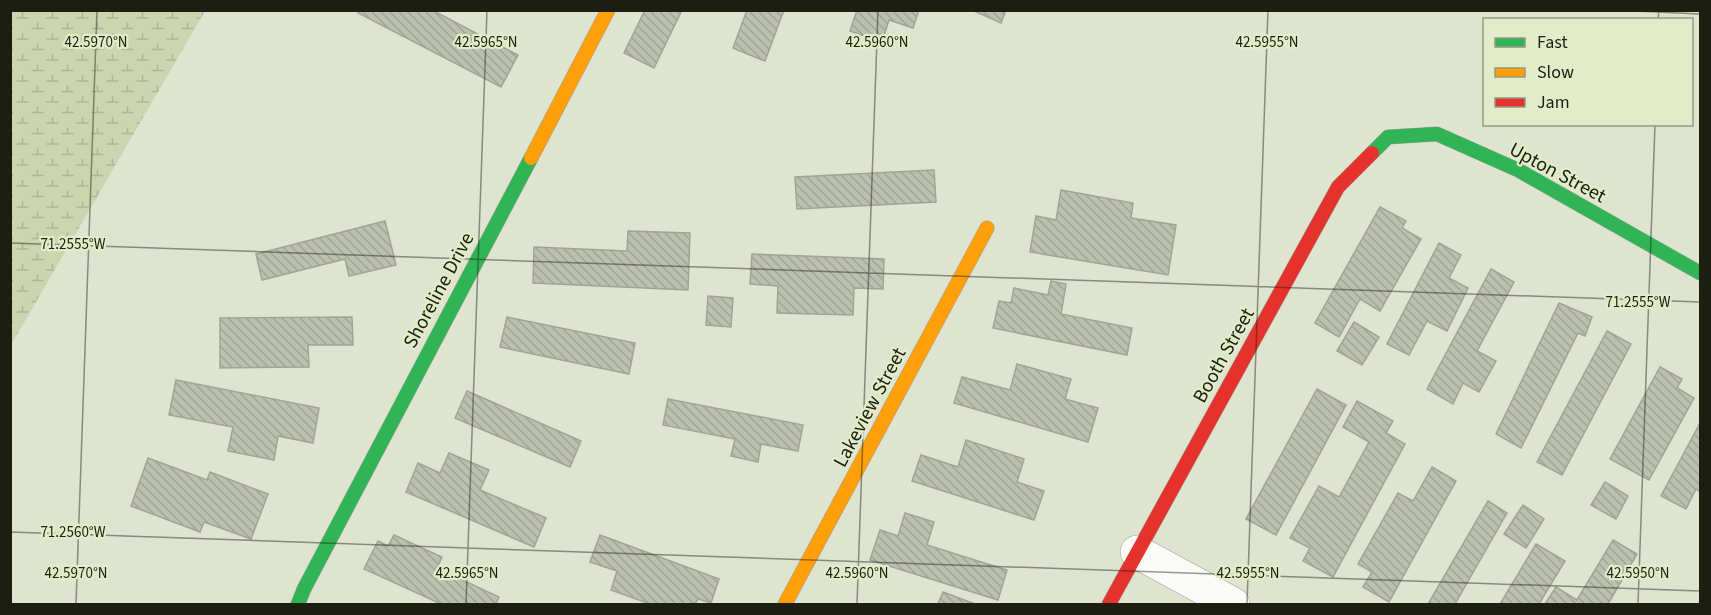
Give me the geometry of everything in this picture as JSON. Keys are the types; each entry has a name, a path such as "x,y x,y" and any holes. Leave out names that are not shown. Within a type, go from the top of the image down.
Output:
{"street":[{"name":"Shoreline Drive","path":"298,604 608,10"},
{"name":"Upton Street","path":"1388,137 1437,134 1518,171 1701,273"},
{"name":"Booth Street","path":"1108,604 1338,187 1388,137"},
{"name":"Lakeview Street","path":"784,604 987,228"},
{"path":"1137,552 1233,604"}],"green space":[{"path":"10,11 205,11 11,345"}],"building":[{"path":"359,10 432,10 518,55 501,87 358,13"},
{"path":"645,10 682,10 654,68 624,53"},
{"path":"747,10 784,10 765,61 733,48"},
{"path":"857,10 919,10 913,28 889,20 882,42 850,31"},
{"path":"972,10 1006,10 1001,23"},
{"path":"934,170 936,202 797,209 795,177"},
{"path":"1061,190 1133,203 1131,218 1176,225 1168,275 1030,252 1036,216 1056,220"},
{"path":"1380,207 1406,221 1402,228 1421,239 1380,311 1360,299 1339,337 1315,323"},
{"path":"385,221 396,265 349,276 345,259 262,280 256,254"},
{"path":"628,231 690,233 688,290 533,283 534,247 627,251"},
{"path":"1439,243 1461,255 1449,278 1468,288 1447,331 1427,321 1409,355 1387,344"},
{"path":"752,254 884,259 883,289 854,288 853,315 777,313 778,286 750,284"},
{"path":"1491,269 1514,282 1477,351 1496,361 1479,392 1463,383 1453,404 1427,389"},
{"path":"1051,281 1066,284 1061,314 1132,328 1127,355 993,328 999,301 1011,303 1014,288 1048,295"},
{"path":"708,296 733,298 731,327 706,325"},
{"path":"1559,303 1592,317 1585,336 1578,333 1521,448 1496,434"},
{"path":"352,317 353,345 308,345 309,367 220,368 220,318"},
{"path":"507,317 635,343 629,374 500,347"},
{"path":"1354,322 1379,337 1362,365 1337,351"},
{"path":"1607,331 1631,344 1562,475 1537,462"},
{"path":"1017,364 1071,379 1065,399 1098,408 1088,442 954,403 962,377 1010,390"},
{"path":"1660,367 1682,379 1677,388 1694,398 1649,480 1610,459"},
{"path":"176,380 319,408 313,443 278,436 274,460 228,451 233,427 169,415"},
{"path":"1317,389 1346,405 1276,535 1246,519"},
{"path":"467,391 581,441 570,467 455,418"},
{"path":"668,399 803,425 798,451 761,444 758,462 731,456 735,439 663,425"},
{"path":"1357,401 1393,421 1386,433 1405,444 1333,577 1303,561 1310,548 1290,538 1319,486 1339,497 1369,442 1343,427"},
{"path":"1700,423 1700,492 1696,489 1686,509 1661,496"},
{"path":"966,440 1024,459 1017,482 1044,491 1034,520 912,481 921,455 958,467"},
{"path":"449,453 489,470 480,490 546,518 534,547 406,492 418,463 440,473"},
{"path":"148,458 207,480 210,472 268,494 251,539 204,522 200,532 131,506"},
{"path":"1432,467 1456,481 1389,602 1363,587 1372,572 1358,564 1398,493 1413,501"},
{"path":"1605,482 1628,496 1616,519 1591,505"},
{"path":"1488,501 1507,513 1455,604 1428,604"},
{"path":"1523,505 1544,519 1526,548 1504,534"},
{"path":"905,513 934,522 927,545 1007,570 998,600 870,560 880,530 898,536"},
{"path":"394,535 442,557 437,568 499,597 496,604 441,604 364,569 378,541 388,546"},
{"path":"600,535 719,579 711,603 698,599 695,604 650,604 611,590 617,571 590,562"},
{"path":"1613,540 1637,554 1608,604 1545,604 1556,587 1577,600"},
{"path":"1536,544 1565,561 1539,604 1500,604"},
{"path":"943,592 975,604 938,604"}],"traffic: fast":[{"path":"1372,153 1388,137 1437,134 1518,170 1700,273"},
{"path":"298,604 531,158"}],"traffic: slow":[{"path":"531,158 608,10"},
{"path":"785,604 987,228"}],"traffic: jam":[{"path":"1109,604 1338,187 1372,153"}]}
